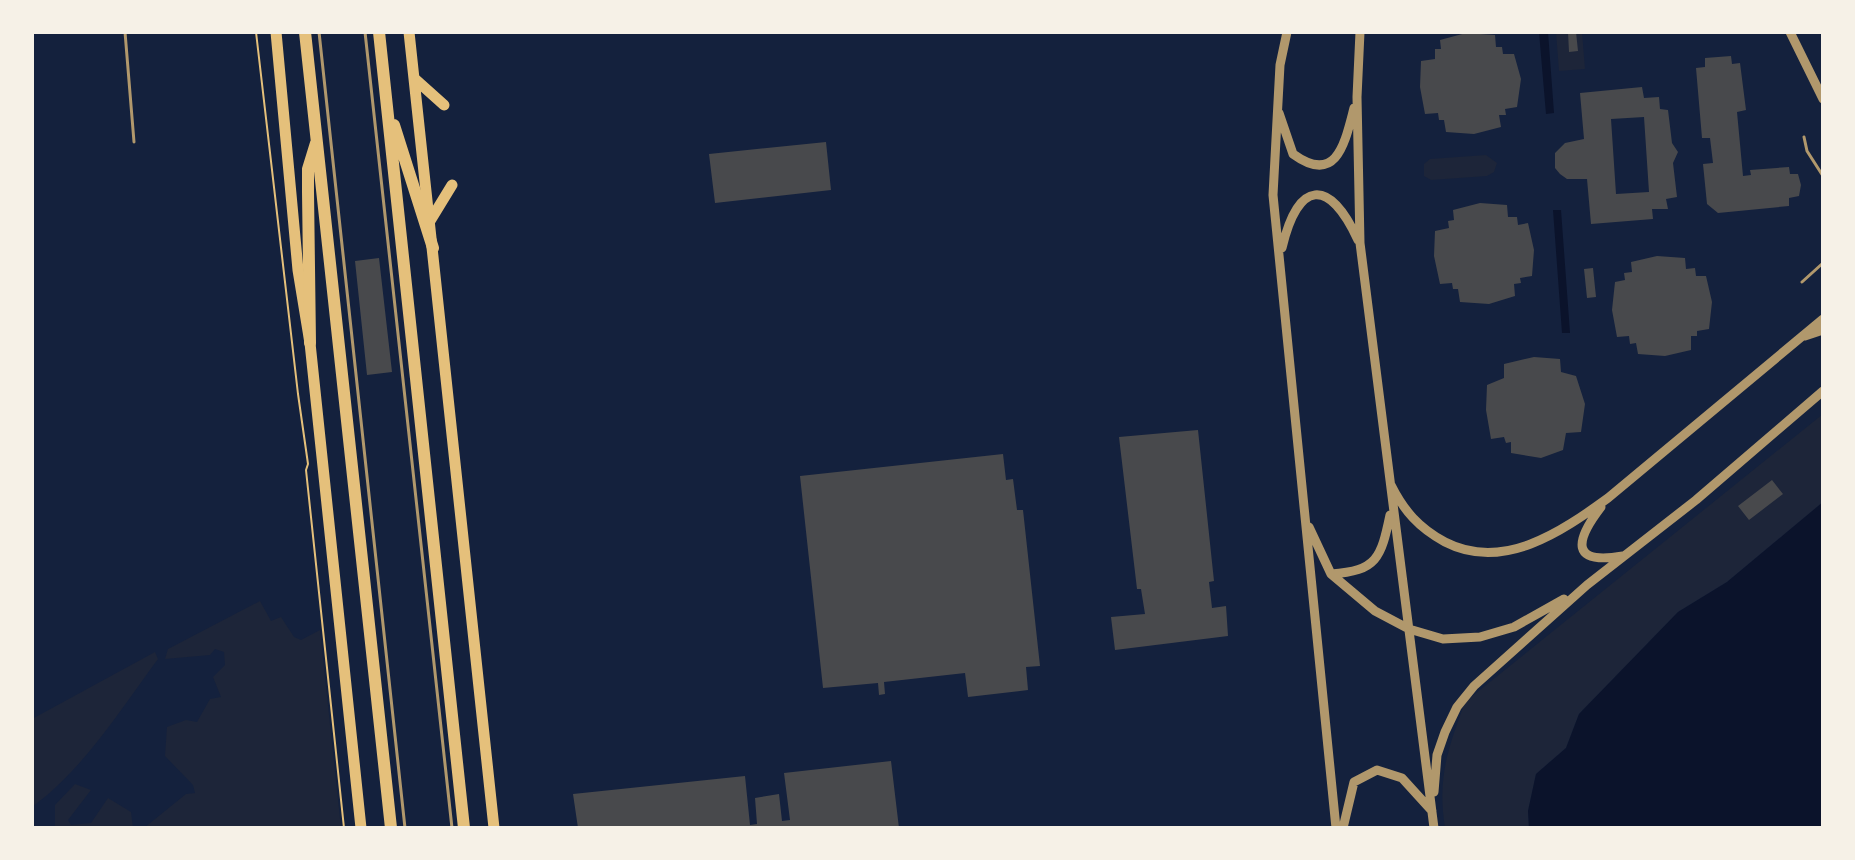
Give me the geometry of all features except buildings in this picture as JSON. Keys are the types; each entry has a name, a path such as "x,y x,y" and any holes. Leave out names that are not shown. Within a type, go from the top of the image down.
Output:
{"highway":[{"path":"276,32 298,270 310,343 361,828"},
{"path":"305,32 391,828"},
{"path":"379,32 464,828"},
{"path":"409,32 494,828"},
{"path":"415,79 444,105"},
{"path":"386,97 433,248"},
{"path":"310,343 308,169 317,140"},
{"path":"430,221 452,185"}],"street":[{"path":"1287,32 1280,65 1273,195 1336,828"},
{"path":"1360,32 1357,97 1360,243 1391,509 1434,828"},
{"path":"1790,32 1823,99"},
{"path":"1278,106 1293,154 1316,165 1331,162 1341,153 1357,97"},
{"path":"1280,258 1294,209 1302,200 1314,196 1330,197 1340,206 1360,243"},
{"path":"1387,475 1400,504 1421,529 1460,549 1479,554 1512,552 1576,521 1608,498 1823,319"},
{"path":"1798,338 1823,330"},
{"path":"1432,811 1437,755 1457,707 1474,686 1587,585 1823,391"},
{"path":"1608,498 1582,532 1583,548 1590,557 1600,560 1624,556"},
{"path":"1331,574 1368,568 1378,558 1391,509"},
{"path":"1304,514 1331,574 1375,611 1409,629 1443,639 1480,637 1514,627 1587,585"},
{"path":"1343,828 1354,782 1377,770 1402,778 1432,811"}],"lane":[{"path":"125,32 134,142"},
{"path":"319,32 405,828"},
{"path":"365,32 452,828"},
{"path":"1804,137 1807,151 1823,176"},
{"path":"1802,282 1823,263"}],"path":[{"path":"256,32 296,380 303,409 306,470 344,828"}],"shaded area":[{"path":"1539,32 1548,32 1554,113 1546,114"},
{"path":"1556,32 1582,32 1585,69 1559,71"},
{"path":"1486,155 1497,163 1494,172 1487,176 1431,180 1424,176 1424,164 1430,159"},
{"path":"1553,210 1561,210 1570,333 1562,333"},
{"path":"1823,414 1823,502 1727,582 1678,612 1579,714 1566,748 1536,774 1528,811 1529,828 1445,828 1443,778 1465,702"},
{"path":"1823,502 1823,828 1529,828 1528,811 1536,774 1566,748 1579,714 1678,612 1727,582"},
{"path":"260,601 271,621 281,617 294,637 301,640 320,630 341,828 144,828 186,794 195,793 193,785 165,756 167,727 186,720 197,722 210,699 221,697 213,677 225,665 224,652 215,649 210,655 165,659 168,649"},
{"path":"155,652 158,659 85,757 32,807 32,719"},
{"path":"75,784 91,790 68,820 71,825 91,823 108,798 131,812 133,828 55,828 55,805"}]}
